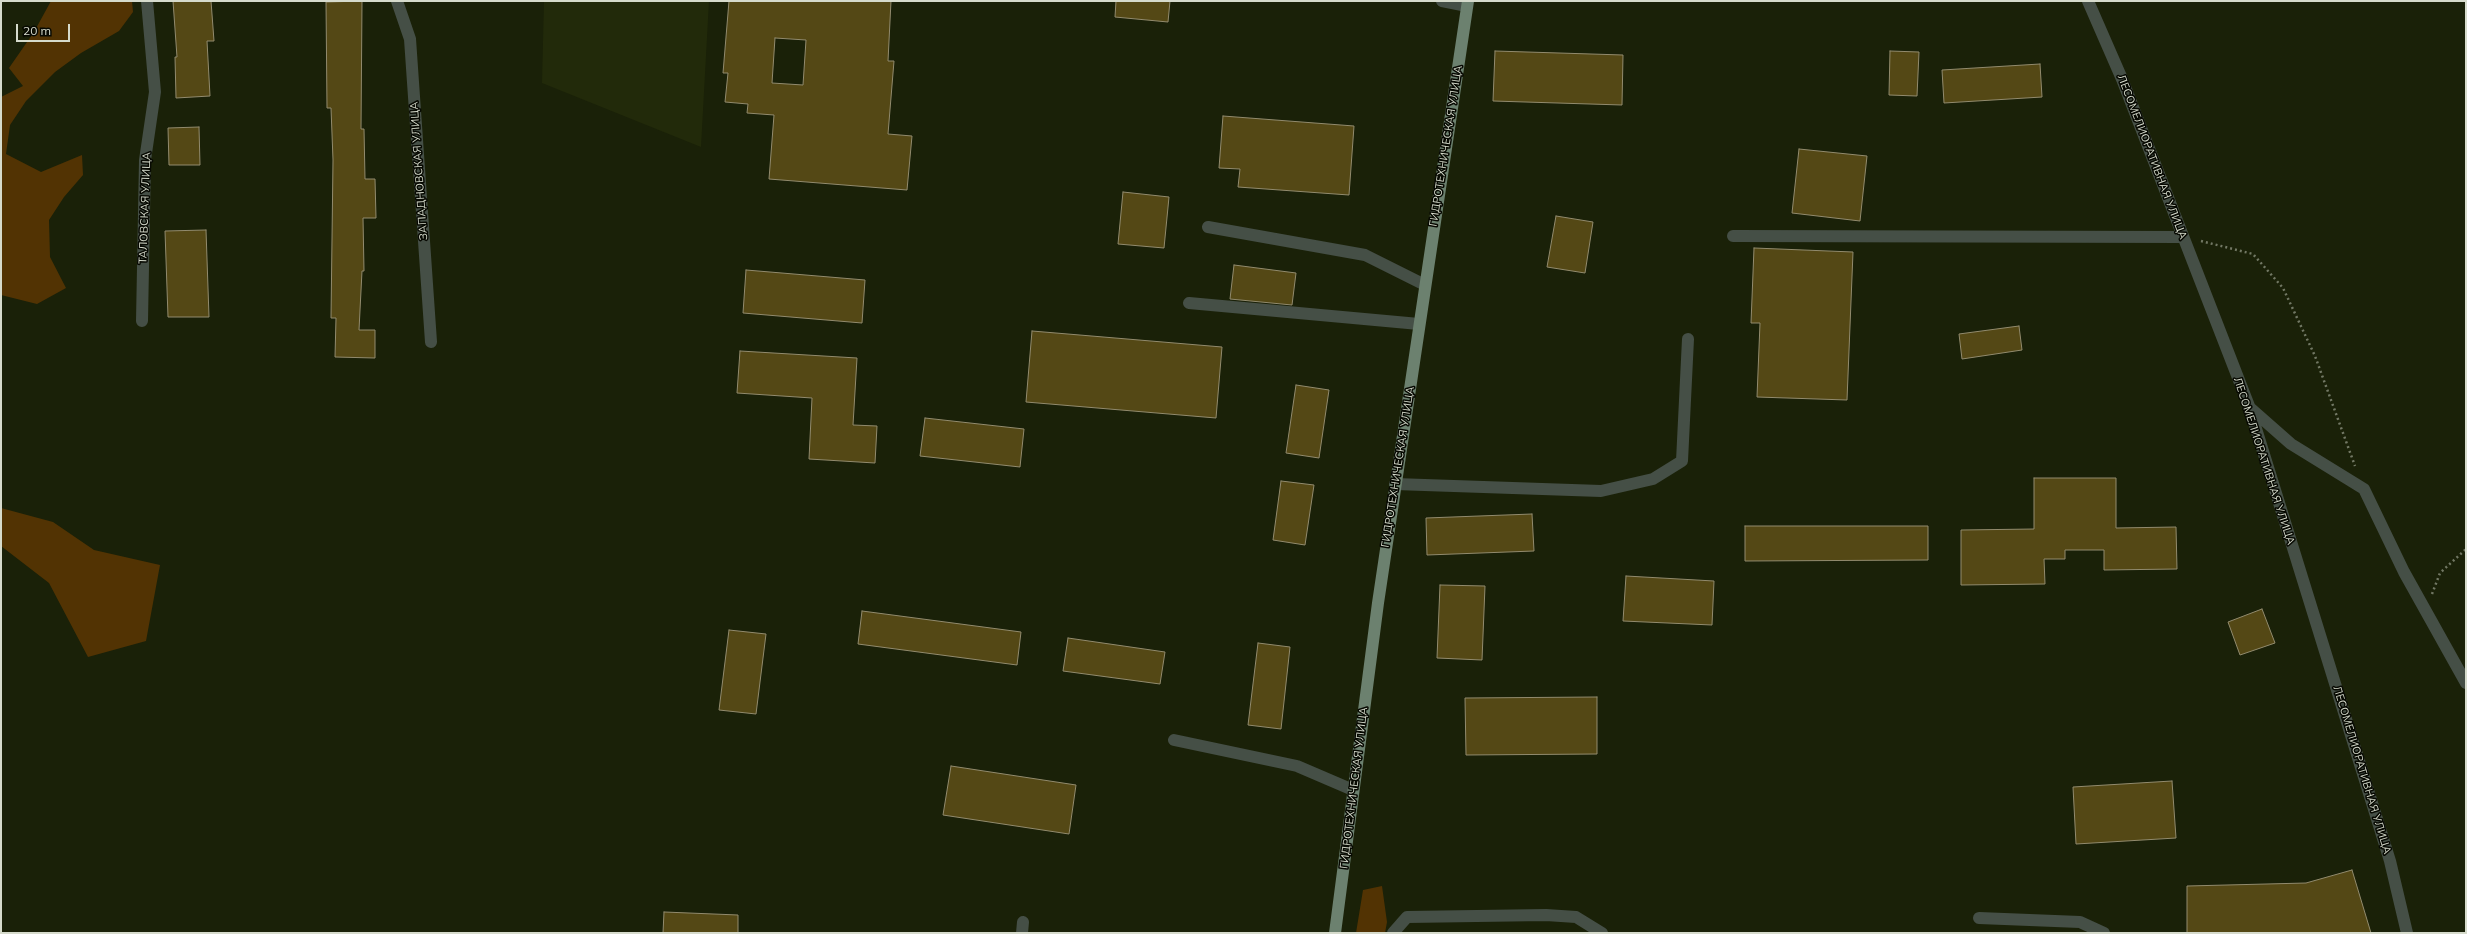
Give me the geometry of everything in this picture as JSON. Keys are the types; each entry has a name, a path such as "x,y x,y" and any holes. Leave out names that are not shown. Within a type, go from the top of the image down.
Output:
{"main road":[{"name":"ГИДРОТЕХНИЧЕСКАЯ УЛИЦА","path":"1335,933 1395,484 1467,3"}],"street":[{"name":"ТАЛОВСКАЯ УЛИЦА","path":"142,320 145,160 155,92 147,1"},
{"name":"ЗАПАДНОВСКАЯ УЛИЦА","path":"397,1 410,39 431,342"},
{"path":"1442,1 1467,3"},
{"name":"ЛЕСОМЕЛИОРАТИВНАЯ УЛИЦА","path":"2088,1 2122,79 2249,406 2390,861 2407,933"},
{"path":"1208,227 1364,255 1425,285"},
{"path":"1734,236 2183,237"},
{"path":"1189,303 1419,324"},
{"path":"1395,484 1601,491 1653,479 1682,461 1688,339"},
{"path":"2249,406 2291,444 2364,489 2426,611 2466,683"},
{"path":"1174,740 1297,766 1354,790"},
{"path":"1393,933 1407,917 1546,915 1576,917 1602,933"},
{"path":"1979,918 2080,922 2104,933"}],"path":[{"path":"2183,237 2253,254 2283,288 2314,356 2364,489"},
{"path":"2426,611 2440,574 2466,549"}],"shaded area":[{"path":"51,1 132,1 133,12 119,31 81,53 55,72 26,101 10,125 6,154 41,172 82,155 83,175 64,197 49,220 50,257 66,288 37,304 1,295 1,97 23,86 9,68 34,32"},
{"path":"544,1 709,1 701,147 542,83"},
{"path":"1,508 53,522 94,550 160,565 146,641 88,657 49,583 1,546"},
{"path":"1382,886 1387,922 1385,933 1356,933 1363,890"}],"building":[{"path":"173,1 211,1 214,41 207,41 210,96 176,98 175,57 177,57"},
{"path":"362,1 361,129 364,129 365,179 375,179 376,218 363,218 364,271 362,271 359,330 375,330 375,358 335,357 336,318 331,318 333,160 331,108 327,108 326,2"},
{"path":"729,1 891,1 888,61 894,61 888,134 912,136 907,190 769,179 774,115 747,113 748,104 725,102 728,73 723,73","holes":["775,38 806,40 803,85 772,83"]},
{"path":"1116,1 1170,1 1168,22 1115,17"},
{"path":"1495,51 1623,55 1622,105 1493,101"},
{"path":"1890,51 1919,52 1917,96 1889,95"},
{"path":"2040,64 2042,97 1944,103 1942,70"},
{"path":"1223,116 1354,126 1349,195 1238,187 1240,169 1219,168"},
{"path":"199,127 200,165 169,165 168,128"},
{"path":"1799,149 1867,156 1860,221 1792,213"},
{"path":"1123,192 1169,197 1164,248 1118,244"},
{"path":"1556,216 1593,222 1585,273 1547,267"},
{"path":"206,230 209,317 168,317 165,231"},
{"path":"1754,248 1853,252 1847,400 1757,397 1760,323 1751,323"},
{"path":"1234,265 1296,273 1292,305 1230,299"},
{"path":"746,270 865,280 862,323 743,313"},
{"path":"2019,326 2022,350 1962,359 1959,334"},
{"path":"1032,331 1222,347 1216,418 1026,402"},
{"path":"740,351 857,358 853,425 877,426 875,463 809,459 812,398 737,393"},
{"path":"1296,385 1329,390 1319,458 1286,453"},
{"path":"925,418 1024,429 1020,467 920,456"},
{"path":"2034,478 2116,478 2116,528 2176,527 2177,569 2104,570 2104,550 2065,550 2065,559 2044,559 2045,584 1961,585 1961,530 2034,529"},
{"path":"1281,481 1314,485 1305,545 1273,540"},
{"path":"1532,514 1534,551 1427,555 1426,518"},
{"path":"1745,526 1928,526 1928,560 1745,561"},
{"path":"1626,576 1714,581 1712,625 1623,621"},
{"path":"1440,585 1485,586 1482,660 1437,658"},
{"path":"2262,609 2275,643 2240,655 2228,622"},
{"path":"862,611 1021,632 1017,665 858,644"},
{"path":"729,630 766,634 756,714 719,710"},
{"path":"1068,638 1165,652 1160,684 1063,671"},
{"path":"1258,643 1290,647 1281,729 1248,725"},
{"path":"1597,697 1597,754 1466,755 1465,698"},
{"path":"951,766 1076,785 1069,834 943,815"},
{"path":"2172,781 2176,838 2076,844 2073,787"},
{"path":"2352,870 2371,933 2187,933 2187,886 2306,883"},
{"path":"664,912 738,915 738,933 663,933"}]}
